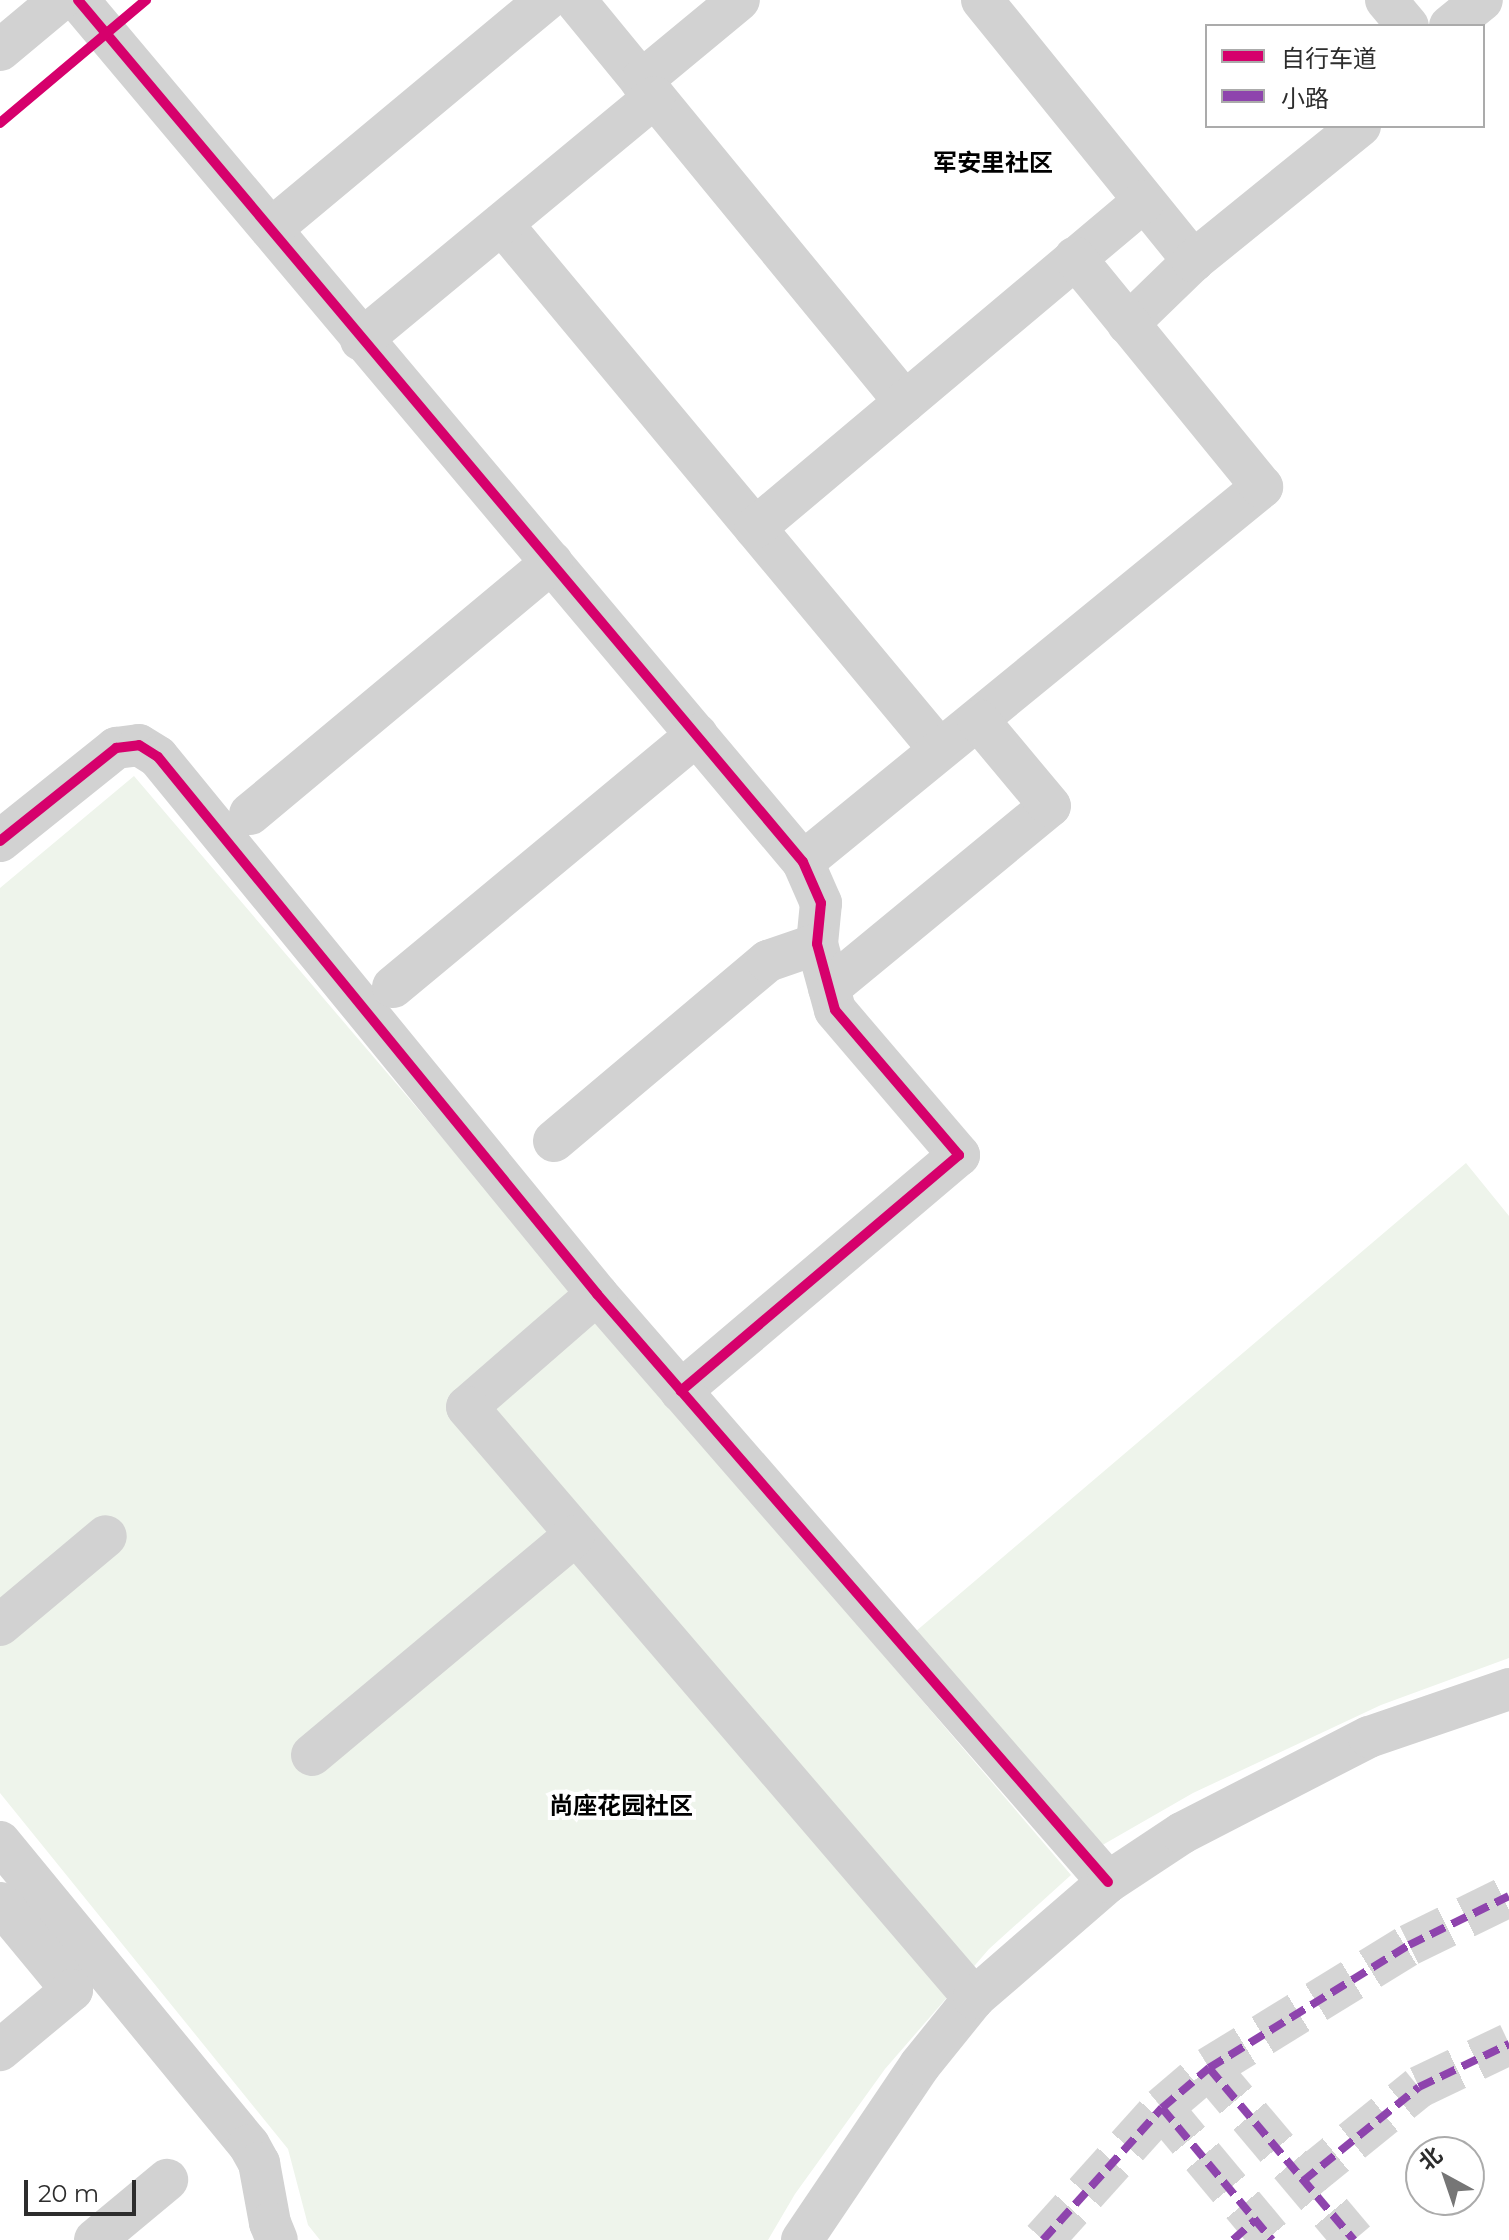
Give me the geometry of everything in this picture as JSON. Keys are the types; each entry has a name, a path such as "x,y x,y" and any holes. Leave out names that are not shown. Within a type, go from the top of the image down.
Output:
{"street":[{"path":"0,50 60,0"},
{"path":"78,0 803,862 821,903 817,944 835,1010 959,1155 681,1391"},
{"path":"271,229 546,0"},
{"path":"575,0 905,402"},
{"path":"361,340 502,224 739,0"},
{"path":"982,0 1193,261"},
{"path":"1386,0 1406,24"},
{"path":"1452,24 1482,0"},
{"path":"1128,324 1193,261 1358,128"},
{"path":"755,528 1144,201"},
{"path":"502,224 940,750"},
{"path":"803,862 1262,487 1075,258"},
{"path":"250,814 552,562"},
{"path":"829,988 1050,806 978,720"},
{"path":"393,987 697,735"},
{"path":"0,841 116,748 139,745 158,757 597,1294 1108,1882"},
{"path":"554,1141 768,961 817,944"},
{"path":"597,1294 467,1407 574,1536 974,1998"},
{"path":"0,1625 106,1536"},
{"path":"312,1755 574,1536"},
{"path":"802,2240 920,2065 974,1998 1108,1882 1182,1833 1369,1737 1509,1689"},
{"path":"0,1842 249,2145 259,2163 270,2223 277,2240"},
{"path":"0,1903 72,1990 0,2050"},
{"path":"95,2240 167,2180"}],"shaded area":[{"path":"134,776 1071,1875 989,1949 885,2069 795,2194 768,2240 320,2240 308,2225 288,2149 0,1793 0,888"},
{"path":"1466,1163 1509,1216 1509,1658 1381,1705 1193,1793 1099,1847 915,1632"}],"tunnel":[{"path":"1043,2240 1162,2108 1209,2068 1409,1945 1509,1896"},
{"path":"1303,2181 1419,2087 1509,2044"},
{"path":"1209,2068 1354,2240"},
{"path":"1162,2108 1272,2240"}],"marked path":[{"path":"1043,2240 1162,2108 1209,2068 1409,1945 1509,1896"},
{"path":"1303,2181 1419,2087 1509,2044"},
{"path":"1209,2068 1354,2240"},
{"path":"1162,2108 1272,2240"},
{"path":"1233,2240 1255,2220"}],"cycle path":[{"path":"78,0 803,862 821,903 817,944 835,1010 959,1155 681,1391"},
{"path":"0,123 146,0"},
{"path":"0,841 116,748 139,745 158,757 597,1294 1108,1882"}],"district":[{"name":"军安里社区","path":"993,163"},
{"name":"尚座花园社区","path":"621,1806"}]}
